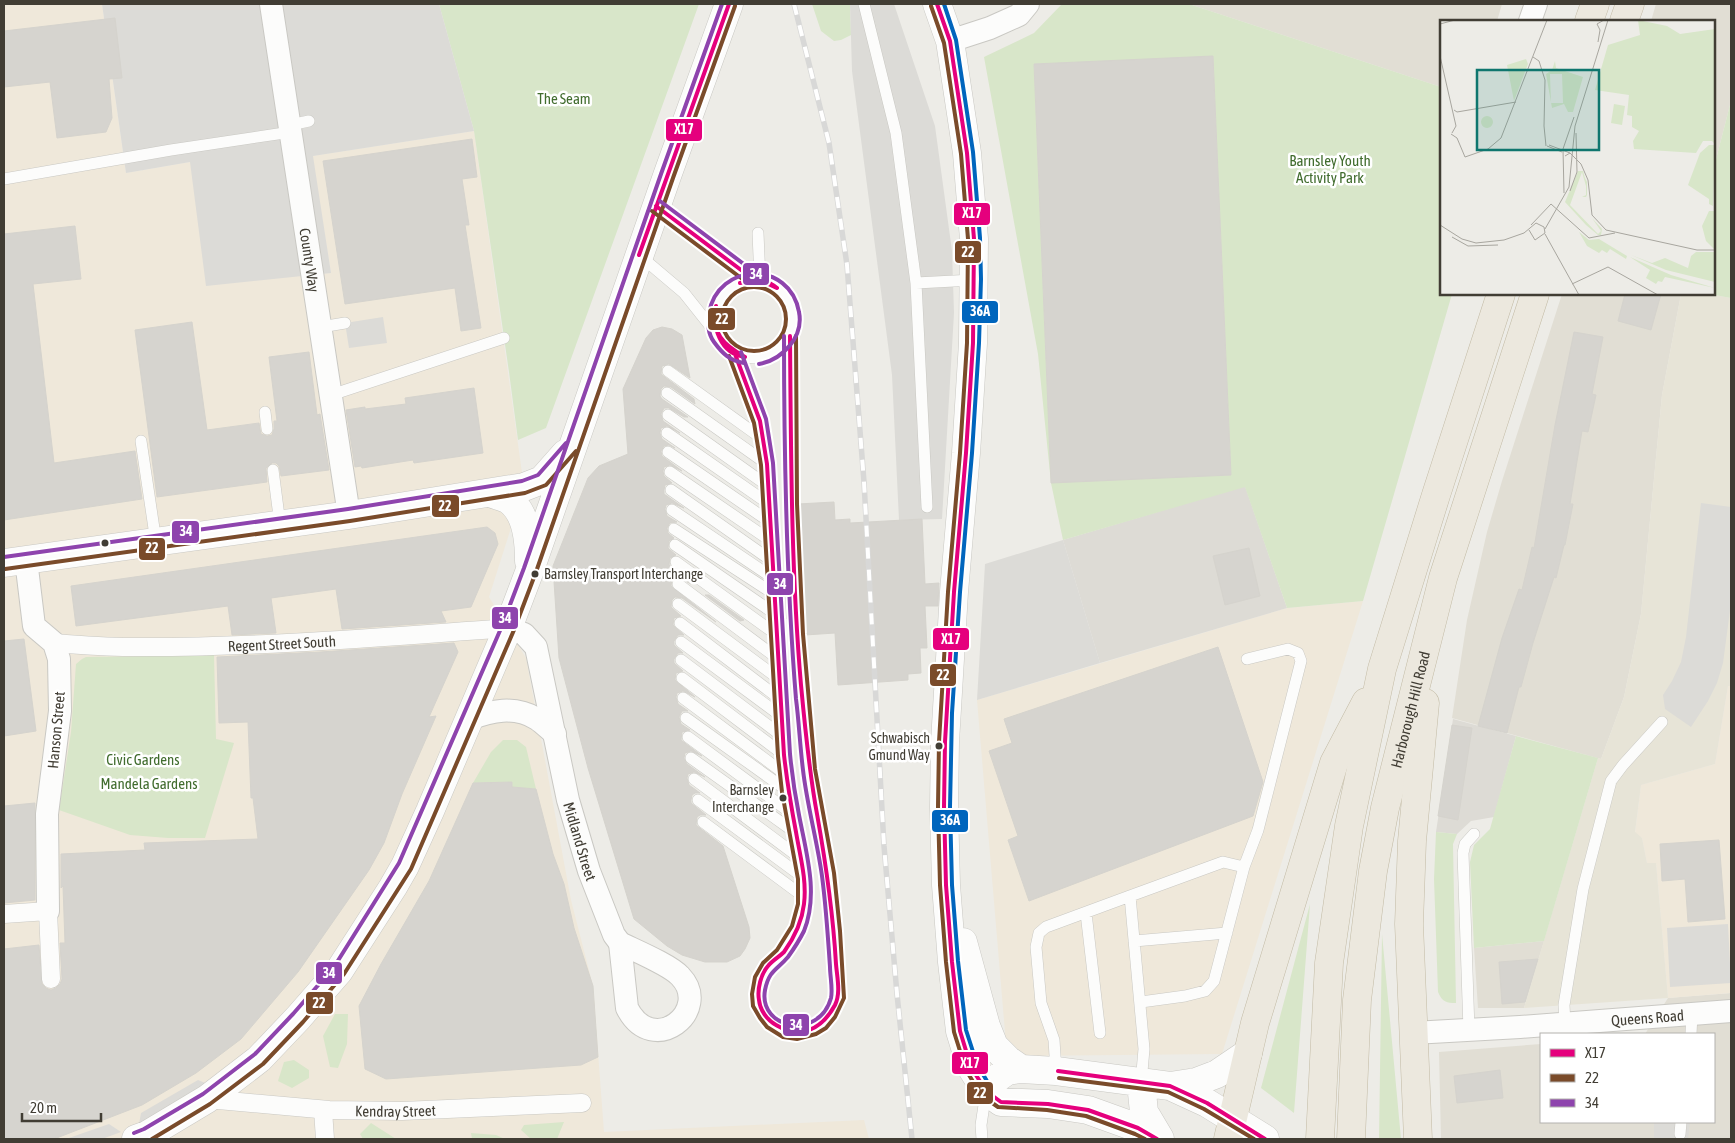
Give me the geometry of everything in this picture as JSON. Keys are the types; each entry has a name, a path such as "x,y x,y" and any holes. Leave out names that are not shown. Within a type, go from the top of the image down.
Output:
{"highway":[{"path":"1589,20 1595,4"},
{"path":"1624,20 1630,4"},
{"path":"1320,1139 1329,963 1349,826 1382,669 1501,295"},
{"name":"Harborough Hill Road","path":"1351,1139 1357,1000 1373,871 1387,799 1443,578 1535,295"},
{"path":"1418,1139 1408,924 1412,841 1433,617"},
{"path":"1230,1128 1255,1022 1334,763 1382,669"}],"street":[{"name":"County Way","path":"271,4 297,126 321,327 349,515"},
{"path":"144,1138 208,1099 259,1059 339,971 405,866 508,628 530,570 571,447 729,4"},
{"path":"937,4 950,42 967,153 974,239 975,280 972,352 946,723 944,807 946,885 960,1031 971,1067 986,1090 1001,1102 1048,1104 1088,1110 1138,1128 1158,1139"},
{"path":"950,42 990,28 1019,15 1028,4"},
{"path":"1530,20 1536,4"},
{"path":"54,643 34,626 15,561 491,494 524,487 542,480 571,447"},
{"path":"491,494 510,501 522,516 528,537 530,570"},
{"name":"Regent Street South","path":"54,643 128,647 185,646 367,638 508,628"},
{"name":"Midland Street","path":"508,628 524,634 536,647 568,800 589,871 614,934 620,943"},
{"name":"Hanson Street","path":"48,910 47,814 60,711 59,659 54,643"},
{"path":"468,719 490,711 514,710 537,719 555,734"},
{"path":"946,885 986,1026 994,1046 1008,1060 1021,1069"},
{"path":"4,914 48,910 51,978"},
{"name":"Queens Road","path":"1413,1034 1565,1024 1692,1024 1731,1011"},
{"path":"986,1090 992,1081 1006,1071 1021,1069 1056,1071 1170,1086 1196,1082 1217,1074 1248,1053"},
{"path":"1142,1083 1144,1112 1158,1139"},
{"path":"1170,1086 1207,1103 1230,1128 1265,1139"},
{"name":"Kendray Street","path":"208,1099 326,1110 420,1111 582,1103"},
{"path":"325,1139 326,1110"}],"lane":[{"path":"864,4 896,134 916,282 927,507"},
{"path":"4,179 297,126"},
{"path":"656,206 757,280 771,284 782,291 789,300 793,312 790,336 791,504 797,634 809,770 828,874 838,998 830,1014 822,1023 814,1028 796,1033 786,1031 771,1022 759,1003 758,993 760,979 768,966 782,954 798,929 804,905 804,878 785,774 764,440 760,421 735,354"},
{"path":"757,280 758,233"},
{"path":"639,255 684,292 725,346 735,354 747,358 760,358 772,354 783,346 790,336"},
{"path":"717,335 714,323 715,310 720,298 729,288 740,282 757,280"},
{"path":"916,282 975,280"},
{"path":"321,327 345,323"},
{"path":"331,395 504,338"},
{"path":"668,371 764,440"},
{"path":"667,393 767,464"},
{"path":"265,412 267,428"},
{"path":"668,416 768,486"},
{"path":"667,433 769,504"},
{"path":"140,441 156,542"},
{"path":"668,452 770,522"},
{"path":"273,470 280,524"},
{"path":"670,472 771,540"},
{"path":"671,490 772,561"},
{"path":"672,510 773,578"},
{"path":"674,529 774,594"},
{"path":"675,545 775,614"},
{"path":"676,562 777,635"},
{"path":"678,584 777,658"},
{"path":"678,604 779,679"},
{"path":"680,623 780,699"},
{"path":"681,642 781,716"},
{"path":"1141,1002 1185,996 1205,991 1214,981 1244,866 1258,830 1301,661 1298,652 1288,649 1247,659"},
{"path":"681,660 782,736"},
{"path":"682,678 784,755"},
{"path":"683,698 785,774"},
{"path":"686,718 788,791"},
{"path":"1565,1024 1564,1005 1583,889 1611,781 1662,722"},
{"path":"688,737 791,813"},
{"path":"691,758 796,833"},
{"path":"694,779 800,858"},
{"path":"698,800 804,878"},
{"path":"703,822 804,897"},
{"path":"1469,1030 1462,853 1465,844 1474,834"},
{"path":"1056,1071 1054,1040 1040,1003 1036,947 1039,933 1046,927 1223,862 1244,866"},
{"path":"1130,896 1141,1002 1144,1049 1142,1083"},
{"path":"1086,913 1100,1033"},
{"path":"1134,941 1227,933"},
{"path":"982,1139 981,1124 986,1090"},
{"path":"1680,1134 1681,1123"}],"shaded area":[{"path":"4,4 102,4 126,173 190,162 290,276 331,273 312,156 474,131 524,487 489,597 526,658 571,900 593,986 604,1132 864,1120 869,1139 4,1139"},
{"path":"102,4 439,4 474,131 313,156 331,273 206,286 190,162 126,173"},
{"path":"850,4 894,4 935,126 952,251 954,313 942,519 899,520 892,375 852,71"},
{"path":"1189,4 1502,4 1497,20 1440,20 1440,87"},
{"path":"1656,4 1731,4 1731,101 1715,163 1715,20 1651,20"},
{"path":"1562,295 1681,295 1662,395 1641,614 1624,697 1601,759 1452,718 1467,620 1487,532"},
{"path":"1681,295 1714,295 1731,298 1731,686 1728,686 1715,764 1641,785 1635,832 1642,838 1647,863 1656,863 1668,998 1524,1008 1598,758 1601,759 1624,697 1641,614 1662,395"},
{"path":"383,317 387,343 349,348 345,323"},
{"path":"1245,486 1287,608 1100,663 1063,540"},
{"path":"1701,503 1731,507 1731,603 1723,663 1717,683 1691,727 1665,709 1663,695 1681,662 1686,637"},
{"path":"1063,540 1100,663 977,700 985,564"},
{"path":"1363,601 1222,1054 1007,1056 977,700 1287,608"},
{"path":"1728,686 1731,686 1731,993 1668,998 1656,863 1647,863 1642,838 1635,833 1641,785 1715,764"},
{"path":"1453,719 1516,736 1494,817 1471,821 1457,834 1436,832"},
{"path":"1728,924 1731,983 1670,987 1667,928"},
{"path":"1544,941 1524,1008 1478,1008 1474,948"},
{"path":"1731,993 1731,1139 1441,1139 1439,1052 1540,1044 1540,1123 1715,1123 1715,1033 1646,1033 1668,998"},
{"path":"198,1080 210,1085 139,1124 141,1113"},
{"path":"1654,1123 1690,1123 1688,1139 1654,1139"},
{"path":"109,1124 121,1132 102,1139 66,1139"}],"green space":[{"name":"The Seam","path":"439,4 699,4 546,428 518,440 474,131"},
{"path":"812,4 850,4 851,35 834,41 821,31"},
{"name":"Barnsley Youth Activity Park","path":"1062,4 1189,4 1440,87 1440,295 1452,295 1363,601 1287,608 1245,487 1063,540 1051,483 1038,354 984,57 1034,33","holes":["1213,57 1231,475 1051,482 1034,64"]},
{"path":"1731,101 1731,298 1714,295 1715,163"},
{"name":"Civic Gardens","path":"214,655 216,739 234,743 205,838 130,835 59,810 71,732 76,664 86,657"},
{"path":"1516,736 1598,758 1544,941 1474,948 1470,862 1474,845 1490,829"},
{"path":"503,740 517,740 526,747 536,789 512,787 512,782 473,783 491,752"},
{"path":"1436,832 1457,834 1453,844 1456,1003 1445,1001 1438,992 1434,879"},
{"path":"1310,904 1294,1113 1261,1088"},
{"path":"1382,934 1401,1139 1379,1139"},
{"path":"335,1014 348,1014 347,1044 338,1068 330,1067 323,1036"},
{"path":"294,1060 309,1070 309,1078 292,1088 278,1081 284,1062"},
{"path":"564,1122 557,1139 531,1139 521,1130 524,1125"},
{"path":"371,1123 396,1139 363,1139 360,1134"},
{"path":"471,1133 496,1135 505,1139 472,1139"}],"building":[{"path":"115,18 122,78 109,79 112,118 106,132 57,138 50,82 4,87 4,31"},
{"path":"1213,56 1231,475 1051,483 1034,64"},
{"path":"472,139 477,177 462,179 469,225 465,225 481,328 461,331 455,288 345,304 323,161"},
{"path":"75,226 81,279 33,284 54,463 135,451 142,499 4,520 4,234"},
{"path":"1625,295 1661,295 1651,330 1618,321"},
{"path":"192,322 207,430 259,423 261,434 272,435 274,421 277,421 269,357 309,352 317,415 320,414 329,470 281,476 279,466 276,463 272,463 266,468 267,482 157,497 135,330"},
{"name":"Barnsley Interchange","path":"662,327 672,329 682,335 690,378 669,364 662,366 661,374 694,399 695,404 671,387 664,386 661,389 660,396 662,399 688,417 684,417 669,408 664,408 661,414 663,421 680,433 667,426 661,428 662,439 675,448 669,445 664,446 661,451 662,456 682,471 670,465 664,467 664,476 672,483 665,485 664,494 684,508 672,503 666,505 667,516 677,522 670,523 667,528 668,533 674,538 669,541 668,548 676,555 670,558 669,565 690,581 691,584 678,577 672,580 671,586 716,622 682,598 675,597 672,600 671,607 681,616 674,618 673,625 684,635 678,635 674,641 674,645 683,653 678,653 674,659 674,663 683,671 676,673 675,680 695,697 683,691 677,693 678,704 688,711 682,711 679,717 681,724 690,730 682,732 681,740 702,756 691,751 685,753 684,758 687,764 705,777 694,772 688,774 687,778 689,785 700,793 692,795 691,803 706,815 697,817 696,825 723,846 749,927 750,938 745,949 740,956 727,962 705,962 682,955 667,946 634,919 588,768 559,658 553,566 588,478 599,466 628,454 623,389 646,338 653,330"},
{"path":"1574,332 1603,337 1592,394 1596,395 1588,432 1582,431 1570,504 1573,504 1565,545 1556,578 1554,577 1533,643 1521,687 1519,687 1507,733 1478,726 1502,638 1519,589 1522,590 1532,547 1534,548 1555,425"},
{"path":"474,388 483,453 414,463 413,460 362,468 361,466 355,467 346,410 406,404 405,398"},
{"path":"834,502 835,520 850,519 850,523 922,519 925,584 939,583 938,606 925,606 927,648 920,648 921,673 908,674 908,680 838,685 835,633 805,635 798,504"},
{"path":"487,527 495,533 498,544 471,607 441,611 446,622 342,629 336,589 271,598 276,633 232,635 228,606 76,626 71,586"},
{"path":"1249,548 1260,596 1225,605 1213,556"},
{"path":"782,592 788,592 789,618 784,619"},
{"path":"705,595 709,595 744,620 740,621"},
{"path":"24,639 36,731 4,736 4,641"},
{"path":"454,643 458,652 429,717 436,716 402,794 384,843 369,870 298,972 241,1039 196,1073 142,1105 54,1139 4,1139 4,949 39,945 42,984 51,990 60,984 62,979 60,943 65,943 63,886 61,888 61,854 145,850 144,843 258,839 253,798 251,798 248,722 219,723 217,657"},
{"path":"1218,647 1263,782 1253,816 1029,901 1008,840 1018,836 989,751 1012,743 1004,719"},
{"path":"1452,725 1472,728 1458,820 1438,816"},
{"path":"512,782 512,787 536,789 553,854 564,884 574,928 593,986 598,1057 581,1065 386,1079 365,1069 359,1006 429,881 473,783"},
{"path":"35,803 35,900 4,903 4,806"},
{"path":"1719,840 1725,919 1688,922 1685,879 1662,881 1660,844"},
{"path":"1538,959 1525,1002 1502,1004 1499,962"},
{"path":"1500,1070 1503,1098 1457,1103 1454,1076"}],"railway":[{"path":"794,4 829,143 847,265 864,482 884,846 912,1139"}],"transit line":[{"name":"34","path":"134,1133 203,1094 255,1054 334,967 399,863 502,626 524,568 722,4"},
{"name":"X17","path":"639,255 729,4"},
{"name":"X17","path":"937,4 950,41 967,153 974,239 973,343 954,592 945,742 946,885 960,1031 971,1067 986,1091 1001,1102 1048,1104 1088,1110 1138,1128 1157,1139"},
{"name":"36A","path":"944,4 956,40 973,152 980,238 981,279 972,453 952,713 950,807 952,885 966,1030 977,1064 991,1088"},
{"name":"22","path":"152,1139 210,1104 263,1064 303,1022 344,974 411,869 514,630 536,572 735,6"},
{"name":"22","path":"931,6 944,43 961,154 968,239 967,343 948,592 939,742 940,885 954,1032 966,1070 981,1095 998,1107 1047,1110 1086,1116 1145,1139"},
{"name":"34","path":"660,201 757,274"},
{"name":"X17","path":"656,206 753,279"},
{"name":"22","path":"652,211 749,284"},
{"name":"34","path":"744,363 730,358 717,346 709,332 708,317 715,296 726,284 739,277 754,274 769,276 782,283 793,295 800,321 795,338 790,346 776,358 759,364"},
{"name":"X17","path":"740,283 749,280 759,280 777,288"},
{"name":"X17","path":"740,283 759,282 777,288"},
{"name":"22","path":"748,287 760,287 777,296 784,307 786,319 784,331 777,342 760,351 748,351 736,346 727,337 722,325 722,313 727,301 736,292 748,287"},
{"name":"X17","path":"716,306 716,324 720,337 725,343 745,357"},
{"name":"X17","path":"716,306 715,322 720,338 729,351 745,357"},
{"name":"34","path":"741,352 766,419 773,463 790,754 796,800 808,858 811,888 811,902 804,931 788,957 769,978 765,990 765,1003 771,1014 780,1021 791,1025 803,1025 815,1020 824,1012 831,998 832,991 823,887 803,770 796,699 786,518 784,336"},
{"name":"X17","path":"735,354 760,421 767,464 784,755 805,886 803,911 797,930 784,952 763,973 759,996 762,1011 767,1018 785,1029 802,1032 817,1026 830,1013 837,1000 838,985 829,889 812,782 801,685 792,511 790,336"},
{"name":"22","path":"729,356 754,423 761,465 778,756 782,792 798,879 798,904 792,926 777,950 763,963 755,977 752,994 753,1006 767,1027 783,1037 797,1039 816,1034 826,1028 835,1017 844,998 834,873 815,769 803,634 797,504 796,336"},
{"name":"34","path":"4,557 348,509 522,481 538,475 566,443"},
{"name":"22","path":"5,569 350,521 525,493 546,485 576,451"},
{"name":"X17","path":"1058,1071 1170,1086 1207,1103 1265,1139"},
{"name":"22","path":"1059,1078 1168,1092 1204,1109 1254,1139"}],"place":[{"name":"Barnsley Transport Interchange","path":"535,574"},
{"name":"Schwabisch Gmund Way","path":"939,746"},
{"name":"Barnsley Interchange","path":"783,798"}],"park label":[{"name":"Mandela Gardens","path":"149,783"}]}
